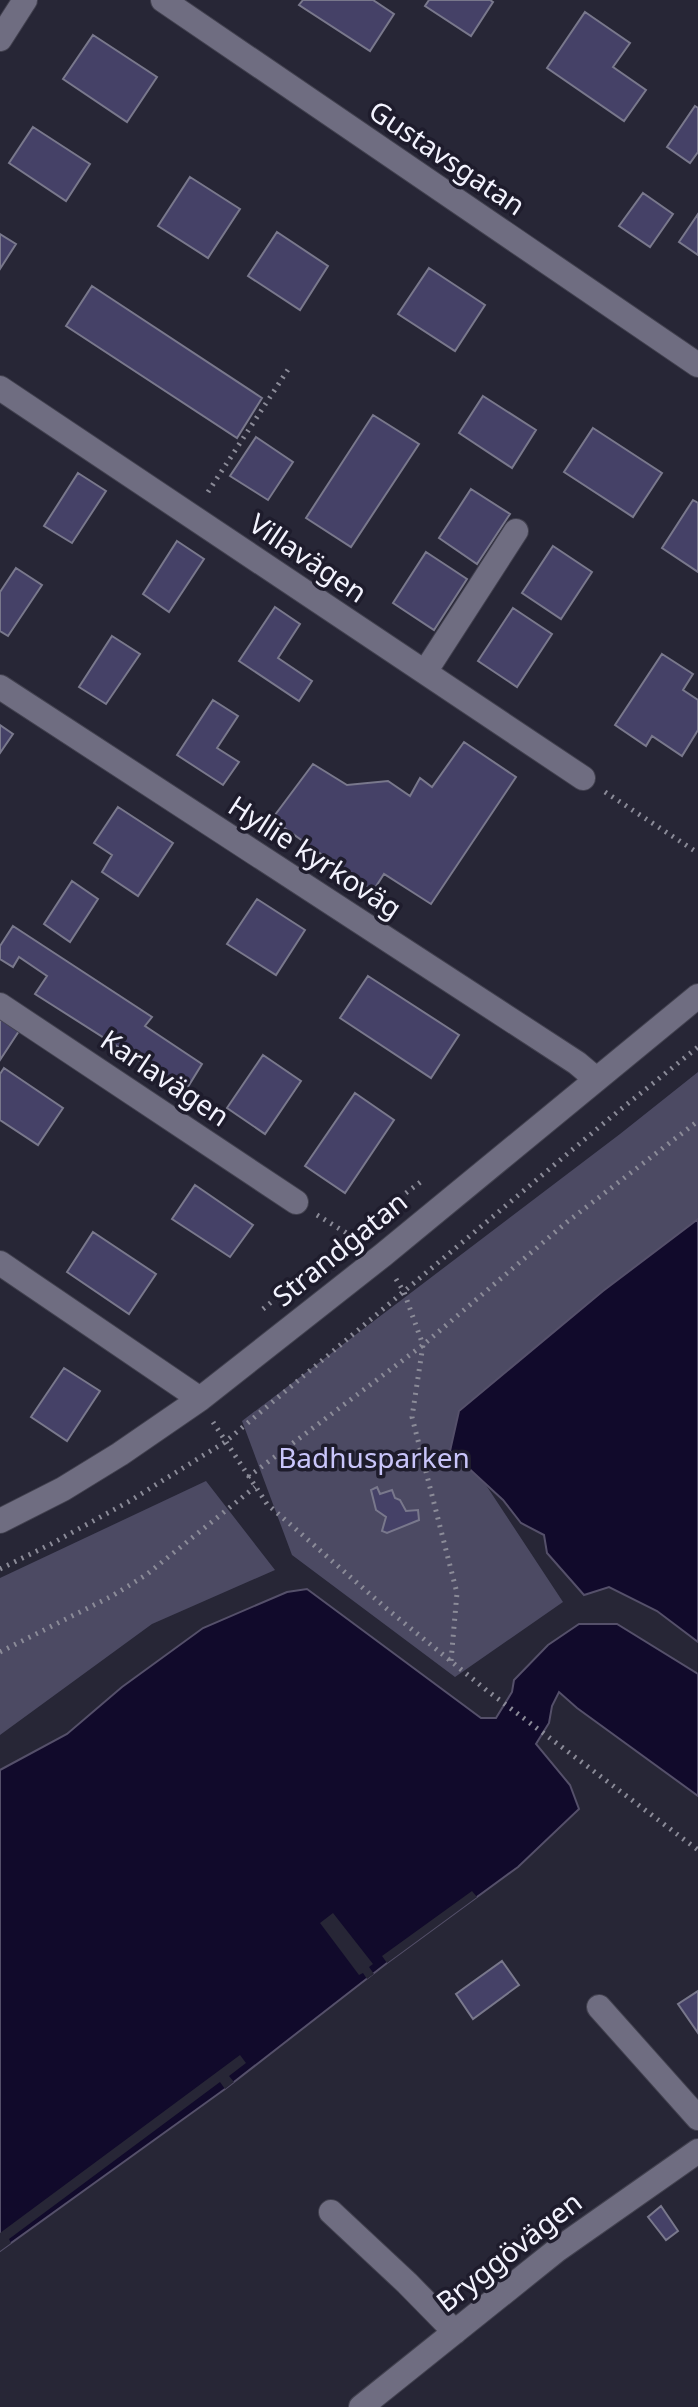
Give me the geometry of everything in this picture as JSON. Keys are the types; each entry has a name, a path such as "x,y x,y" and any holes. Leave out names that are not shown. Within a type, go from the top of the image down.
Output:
{"street":[{"path":"0,39 25,0"},
{"name":"Gustavsgatan","path":"163,0 698,365"},
{"name":"Villavägen","path":"0,388 583,778"},
{"path":"425,672 516,531"},
{"name":"Hyllie kyrkoväg","path":"0,687 577,1063 596,1079"},
{"name":"Strandgatan","path":"0,1521 63,1489 200,1399 383,1255 698,996"},
{"name":"Karlavägen","path":"0,1005 296,1202"},
{"path":"0,1263 200,1399"},
{"path":"599,2007 698,2118"},
{"name":"Bryggövägen","path":"361,2407 557,2250 698,2151"},
{"path":"331,2212 455,2332"}],"path":[{"path":"192,517 291,365"},
{"path":"583,778 698,853"},
{"path":"0,1569 128,1502 225,1442 698,1047"},
{"path":"248,1477 423,1345 567,1222 698,1121"},
{"path":"257,1313 426,1178"},
{"path":"404,1292 423,1345 412,1417 457,1593 451,1661"},
{"path":"225,1442 267,1504 387,1609 485,1689 698,1850"},
{"path":"0,1652 112,1596 146,1575 255,1487"}],"green space":[{"name":"Badhusparken","path":"698,1072 698,1264 482,1479 563,1602 455,1677 292,1555 242,1421"},
{"path":"206,1481 275,1570 152,1624 0,1735 0,1578"}],"shaded area":[{"path":"698,1219 698,1642 657,1611 609,1587 584,1595 547,1553 544,1535 521,1523 503,1500 450,1451 459,1411 603,1291"},
{"path":"307,1589 481,1718 496,1718 512,1692 514,1680 548,1645 579,1624 617,1624 698,1674 698,1796 559,1692 549,1723 536,1744 570,1785 579,1809 518,1867 387,1963 225,2089 0,2251 0,1770 67,1734 122,1687 203,1628 287,1592"}],"pier":[{"path":"472,1891 477,1897 387,1963 382,1956"},
{"path":"333,1913 373,1964 369,1967 374,1974 367,1979 363,1973 359,1975 320,1923"},
{"path":"240,2055 246,2063 229,2076 234,2082 225,2089 220,2082 9,2239 11,2243 0,2251 0,2233"}],"building":[{"path":"303,0 373,0 394,14 370,51 299,5"},
{"path":"429,0 493,2 471,36 425,6"},
{"path":"585,12 630,43 613,67 646,90 624,121 547,68"},
{"path":"93,35 157,77 127,122 63,79"},
{"path":"695,106 698,108 698,152 690,163 667,147"},
{"path":"33,127 90,164 66,201 9,163"},
{"path":"190,177 240,209 208,258 158,226"},
{"path":"643,193 673,214 650,247 619,226"},
{"path":"698,214 698,255 679,242"},
{"path":"277,232 328,266 300,310 248,276"},
{"path":"0,234 16,244 0,269"},
{"path":"429,268 485,305 455,351 398,314"},
{"path":"92,286 262,398 237,438 66,326"},
{"path":"483,396 536,430 512,468 459,433"},
{"path":"373,415 419,444 351,547 306,518"},
{"path":"593,428 662,473 633,517 564,472"},
{"path":"256,437 293,462 268,500 230,476"},
{"path":"78,473 106,491 72,543 44,526"},
{"path":"471,489 510,514 477,564 439,538"},
{"path":"693,500 698,503 698,572 662,548"},
{"path":"177,541 204,559 169,612 143,594"},
{"path":"553,546 592,572 561,619 522,593"},
{"path":"426,552 467,579 434,630 393,603"},
{"path":"16,568 42,585 8,636 0,631 0,592"},
{"path":"275,607 300,624 278,658 312,681 299,701 239,661"},
{"path":"513,608 552,634 517,687 478,661"},
{"path":"112,636 140,654 106,704 79,687"},
{"path":"662,654 693,674 683,690 698,700 698,730 682,756 652,736 646,746 615,725"},
{"path":"213,700 238,716 217,748 239,762 223,785 177,755"},
{"path":"0,725 13,734 0,753"},
{"path":"464,742 516,777 431,904 384,874 373,891 272,819 313,764 347,785 388,781 410,796 420,778 432,787"},
{"path":"118,807 173,843 138,896 102,872 112,855 94,843"},
{"path":"72,881 98,899 70,942 44,924"},
{"path":"257,899 305,930 276,975 227,944"},
{"path":"13,926 152,1017 145,1026 202,1064 186,1090 35,994 47,976 19,957 13,967 0,959 0,946"},
{"path":"368,976 459,1035 431,1078 340,1018"},
{"path":"0,1019 19,1031 0,1060"},
{"path":"263,1055 301,1081 265,1134 227,1108"},
{"path":"4,1068 63,1108 38,1145 0,1120 0,1074"},
{"path":"355,1093 394,1120 345,1193 305,1166"},
{"path":"195,1185 253,1225 230,1257 172,1219"},
{"path":"93,1232 156,1274 129,1314 67,1272"},
{"path":"64,1368 100,1391 67,1441 31,1417"},
{"path":"377,1487 380,1494 392,1490 406,1511 418,1510 419,1520 387,1533 382,1531 386,1517 376,1510 371,1490"},
{"path":"502,1961 519,1985 473,2019 456,1994"},
{"path":"698,1991 698,2033 678,2004"},
{"path":"661,2206 678,2231 666,2240 648,2217"}]}
